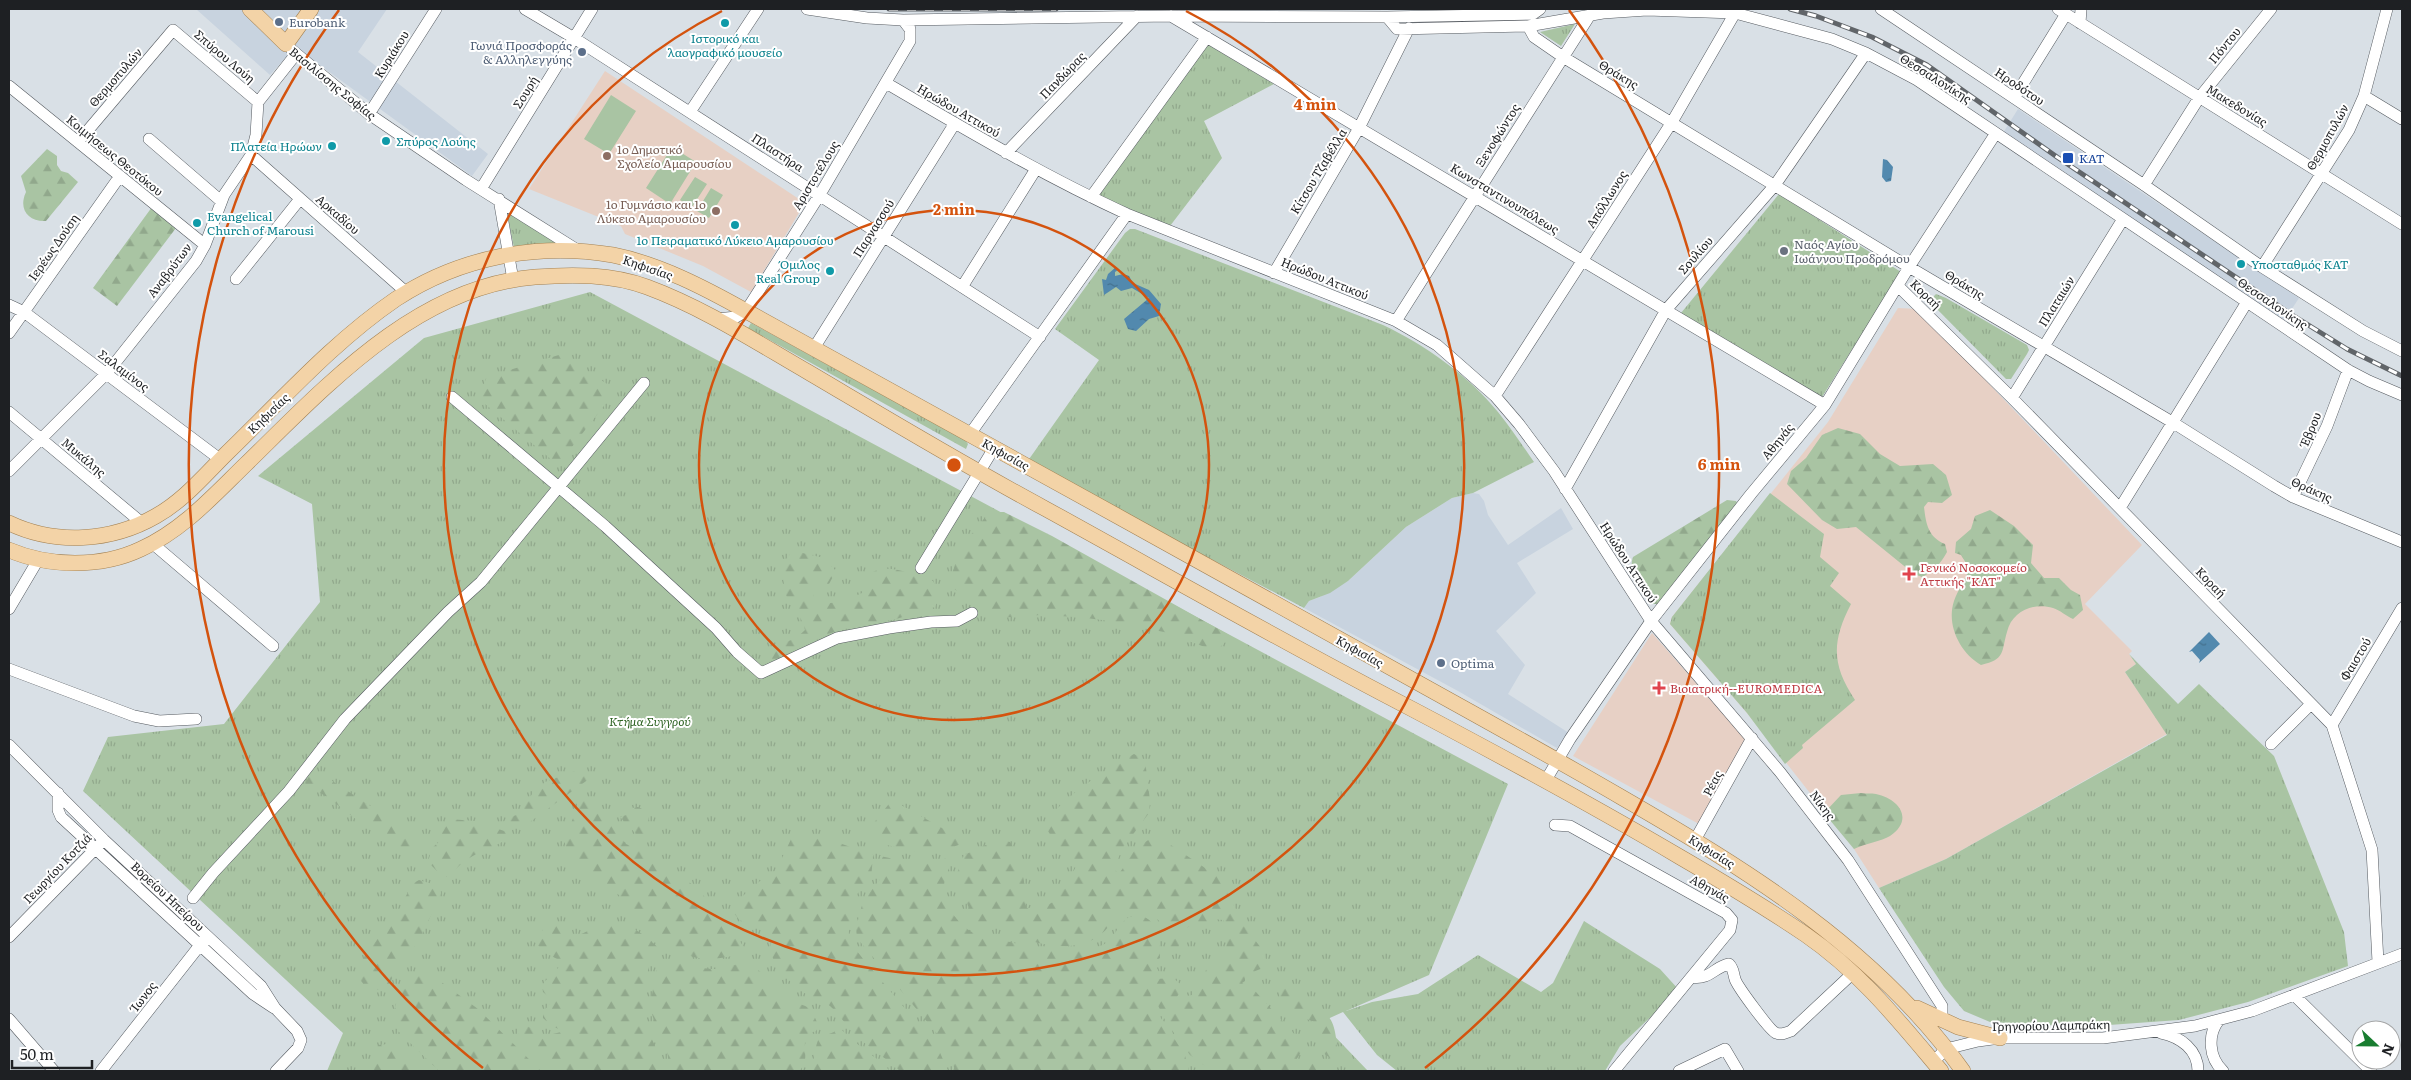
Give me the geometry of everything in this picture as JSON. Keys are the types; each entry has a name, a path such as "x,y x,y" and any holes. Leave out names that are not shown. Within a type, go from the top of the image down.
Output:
{"main road":[{"name":"Βασιλίσσης Σοφίας","path":"250,9 291,49"},
{"path":"291,49 311,9"},
{"name":"Κηφισίας","path":"9,523 35,534 70,538 101,535 142,523 156,516 177,502 335,348 373,316 407,293 450,270 507,254 581,252 615,256 689,281 746,310 1557,760 1696,840 1786,900 1842,941 1908,1003 1963,1071"},
{"name":"Κηφισίας","path":"9,550 38,560 69,563 103,560 140,550 192,517 336,379 380,343 428,311 462,294 514,280 562,276 617,278 678,300 713,318 979,473 1408,707 1546,780 1772,912 1833,955 1853,973 1892,1011 1934,1068"},
{"path":"1908,1003 1934,1017 1968,1030 2000,1038"}],"street":[{"name":"Κυριάκου","path":"369,114 436,9"},
{"name":"Πλαστήρα","path":"525,9 574,38 1040,336"},
{"name":"Σουρή","path":"481,189 592,9"},
{"path":"690,112 758,9"},
{"path":"807,9 867,18 903,20 1137,16 1386,17 1533,14 1540,9"},
{"name":"Ηροδότου","path":"1881,9 1896,12 2014,98 2144,185"},
{"path":"2080,23 2081,9"},
{"name":"Πόντου","path":"2199,98 2271,9"},
{"name":"Θερμοπυλών","path":"2262,267 2323,173 2348,130 2364,96 2387,9"},
{"name":"Θεσσαλονίκης","path":"1386,17 1397,29 1528,26 1590,15 1647,10 1735,13 1832,39 1866,53 1918,80 2348,370 2402,395"},
{"path":"2014,98 2062,11"},
{"name":"Μακεδονίας","path":"2062,11 2402,224"},
{"name":"Απόλλωνος","path":"1495,396 1584,261 1672,122 1735,13"},
{"name":"Ξενοφώντος","path":"1396,321 1590,15"},
{"name":"Πανδώρας","path":"1006,153 1137,16"},
{"name":"Κωνσταντινουπόλεως","path":"1171,16 1824,404"},
{"name":"Αριστοτέλους","path":"746,310 819,196 910,41 910,29 903,20"},
{"name":"Θράκης","path":"1528,26 1534,36 1563,57 1909,267 2172,422 2293,496 2402,542"},
{"name":"Κίτσου Τζαβέλλα","path":"1274,273 1360,128 1409,28"},
{"name":"Θερμοπυλών","path":"78,142 173,30"},
{"name":"Σπύρου Λούη","path":"173,30 258,102"},
{"path":"1091,197 1207,37"},
{"path":"258,102 291,49"},
{"name":"Βασιλίσσης Σοφίας","path":"291,49 369,114 481,189 581,252"},
{"name":"Σουλίου","path":"1565,489 1666,310 1775,185 1866,53"},
{"name":"Ηρώδου Αττικού","path":"886,83 1006,153 1091,197 1127,214 1396,321 1437,345 1495,396 1519,424 1565,489 1651,621"},
{"name":"Κοιμήσεως Θεοτόκου","path":"9,86 205,245"},
{"path":"2364,96 2402,120"},
{"path":"2144,185 2199,98"},
{"name":"Αναβρύτων","path":"9,471 107,373 196,261 205,245 221,201 250,155 256,135 258,102"},
{"name":"Παρνασσού","path":"814,348 954,123"},
{"name":"Αθηνάς","path":"1546,780 1557,760 1651,621 1824,404 1909,267 1996,133"},
{"path":"149,139 221,201"},
{"name":"Αρκαδίου","path":"250,155 407,293"},
{"path":"962,286 1036,168"},
{"name":"Ιερέως Δούση","path":"9,334 120,176"},
{"name":"Θεσσαλονίκης","path":"2144,185 2262,267 2363,331 2402,351"},
{"path":"236,279 300,199"},
{"path":"499,199 507,254 514,280"},
{"path":"970,434 1127,214"},
{"name":"Πλαταιών","path":"2012,398 2123,219"},
{"name":"Κοραή","path":"1898,286 2012,398 2310,705 2332,725"},
{"path":"2120,508 2246,302"},
{"name":"Σαλαμίνος","path":"9,305 24,312 221,460"},
{"path":"713,318 729,319 742,315 746,310"},
{"name":"Έβρου","path":"2293,496 2327,426 2348,370"},
{"path":"193,898 212,873 289,791 345,719 448,612 481,582 644,383"},
{"path":"452,397 558,489 605,526 716,628 737,652 761,673 838,638 888,628 931,622 957,621 972,613"},
{"name":"Μυκάλης","path":"9,412 142,523"},
{"path":"920,568 994,448"},
{"path":"152,543 273,646"},
{"path":"9,609 38,560"},
{"name":"Φαιστού","path":"2332,725 2402,608"},
{"name":"Νίκης","path":"1651,621 1752,738 1848,860 1942,1006 1942,1014 1934,1017"},
{"path":"9,670 134,716 159,721 196,719"},
{"path":"2271,744 2310,705"},
{"path":"2332,725 2372,850 2378,962"},
{"name":"Ρέας","path":"1696,840 1752,738"},
{"name":"Βορείου Ηπείρου","path":"9,745 58,793 100,844 204,941 260,986 301,1040 298,1048 276,1071"},
{"name":"Αθηνάς","path":"1555,825 1570,826 1730,916 1732,925 1730,930 1614,1071"},
{"name":"Γεωργίου Κοτζιά","path":"9,937 100,844"},
{"name":"Ίωνος","path":"101,1071 204,941"},
{"name":"Γρηγορίου Λαμπράκη","path":"1946,1049 1962,1044 2000,1038 2104,1038 2195,1026 2294,995 2402,954"},
{"path":"1692,977 1706,977 1729,964 1733,968 1738,986 1766,1025 1775,1033 1784,1034 1791,1031 1853,973"},
{"path":"2294,995 2371,1071"},
{"path":"9,1019 54,1071"},
{"path":"2218,1070 2210,1042 2212,1032 2219,1020"},
{"path":"2156,1032 2175,1037 2186,1044 2193,1052 2198,1071"},
{"path":"1679,1071 1725,1049 1738,1071"},
{"path":"1934,1068 1946,1049"}],"shaded area":[{"path":"196,9 387,9 358,52 488,154 472,176 295,47 270,75"},
{"path":"605,71 805,203 751,292 703,266 625,234 621,226 529,189"},
{"path":"2018,109 2299,298 2284,321 2003,133"},
{"name":"Γενικό Νοσοκομείο Αττικής \"ΚΑΤ\"","path":"1898,308 1918,309 2142,545 2085,604 2132,651 2129,654 2136,664 2125,672 2167,734 1946,859 1879,888 1854,849 1747,713 1670,624 1672,617 1828,422"},
{"path":"1473,493 1479,494 1484,501 1488,515 1508,545 1561,508 1573,529 1517,563 1536,593 1496,631 1525,665 1508,694 1569,733 1557,748 1458,691 1304,608 1309,601 1348,581 1406,527 1452,498"},
{"name":"Βιοιατρική--EUROMEDICA","path":"1652,633 1748,742 1699,824 1573,756"}],"green space":[{"path":"1575,24 1561,46 1540,32"},
{"path":"1204,42 1274,84 1204,121 1222,158 1170,226 1095,196"},
{"path":"611,95 636,111 609,154 584,139"},
{"path":"672,147 696,162 670,204 646,188"},
{"path":"47,149 57,156 57,165 61,171 68,173 78,182 46,221 40,221 30,217 24,209 23,204 26,192 21,176"},
{"path":"695,177 707,184 692,207 680,200"},
{"path":"711,188 723,195 709,218 697,211"},
{"path":"1779,194 1901,272 1822,397 1681,313"},
{"path":"152,207 176,228 117,306 93,288"},
{"path":"507,212 560,245 514,248"},
{"path":"1130,229 1135,229 1383,325 1399,333 1460,373 1498,412 1534,462 1473,493 1452,498 1406,527 1348,581 1330,593 1309,601 1304,608 1027,462 1099,360 1055,329 1125,233"},
{"name":"Κτήμα Συγγρού","path":"590,292 1508,784 1429,975 1346,1011 1372,1002 1418,994 1478,955 1541,992 1553,983 1584,921 1660,969 1679,990 1620,1046 1605,1071 1397,1071 1377,1055 1343,1012 1321,1022 1368,1071 327,1071 343,1033 83,791 108,737 224,724 320,602 312,504 258,476 424,338"},
{"path":"1936,294 2027,345 2029,350 2011,379 2006,379 1933,305 1931,299"},
{"path":"751,323 965,440 968,444 966,449 748,328"},
{"path":"562,354 616,390 558,465 478,398 487,377"},
{"path":"1838,428 1860,434 1880,454 1900,466 1933,464 1946,475 1952,495 1942,503 1928,502 1924,507 1931,534 1945,544 1947,552 1937,566 1926,575 1922,577 1914,574 1856,527 1837,529 1822,520 1787,484 1791,471 1806,458 1822,435"},
{"path":"1770,493 1824,534 1820,557 1839,573 1830,586 1851,604 1840,630 1837,652 1838,664 1842,675 1855,700 1802,745 1803,748 1785,764 1747,713 1670,624 1672,617"},
{"path":"1727,500 1736,501 1739,506 1658,604 1651,604 1634,575 1632,569 1633,557"},
{"path":"1990,510 2014,526 2033,545 2031,563 2044,578 2059,578 2071,590 2080,595 2083,610 2073,619 2056,609 2046,606 2031,607 2025,610 2010,625 2003,650 1999,657 1981,665 1973,660 1961,646 1953,629 1952,610 1954,601 1969,568 1961,555 1955,553 1956,542 1971,529 1975,516"},
{"path":"993,512 1004,512 1052,536 1229,635 1223,645 1213,650 1164,632 1110,621 1040,615 998,618 990,616 953,588 948,580 953,572 957,558 968,539 983,520"},
{"path":"794,551 824,558 836,571 829,584 814,587 813,598 818,604 842,602 862,593 866,580 872,573 880,569 901,571 933,581 940,594 935,607 893,620 859,624 828,634 785,657 763,662 764,656 769,649 793,639 805,630 800,617 786,596 784,586 785,564 787,558"},
{"path":"2129,654 2178,704 2199,684 2274,756 2344,932 2348,966 2248,1002 2179,1020 2081,1027 1990,1022 1964,1011 1944,987 1879,888 1946,859 2167,735 2125,672 2136,664"},
{"path":"1134,754 1142,758 1146,768 1150,801 1149,813 1122,849 1114,869 1119,874 1136,848 1156,835 1220,878 1244,926 1265,953 1266,962 1263,968 1245,975 1245,981 1242,983 1256,992 1305,1046 1289,1071 1212,1071 1190,1055 1166,1022 1151,991 1156,979 1173,978 1184,987 1176,998 1192,995 1210,963 1224,962 1229,928 1223,920 1214,919 1205,925 1194,923 1184,930 1178,949 1166,955 1167,936 1165,929 1155,917 1141,910 1126,910 1115,918 1105,931 1092,940 1070,946 1047,945 1035,942 1021,936 996,920 994,929 981,928 975,925 966,915 969,908 957,883 957,873 964,855 999,839 1010,842 1018,858 1024,882 1026,908 1047,905 1053,902 1062,892 1076,867 1069,852 1057,846 1045,826 1050,817 1071,796 1098,776"},
{"path":"312,771 320,773 418,837 418,843 413,849 405,849 374,832 305,783"},
{"path":"575,771 593,776 523,827 503,823 506,819 516,815 533,793 545,782"},
{"path":"583,794 591,799 626,844 649,854 686,879 703,895 727,922 747,952 729,957 698,958 670,946 648,931 631,916 626,909 623,898 580,868 573,860 564,840"},
{"path":"1876,794 1892,800 1901,811 1902,817 1897,830 1890,836 1854,849 1824,813 1841,795"},
{"path":"892,800 967,842 947,849 918,852 878,843 872,837 869,829"},
{"path":"638,807 646,813 649,820 646,840 637,835 620,817 629,814 632,808"},
{"path":"449,819 475,821 513,834 502,842 465,861 447,877 439,873 428,862 432,848 440,841 436,834"},
{"path":"792,837 828,839 873,855 871,880 858,892 853,906 849,931 850,943 938,1048 948,1071 900,1071 857,1036 830,1006 806,994 786,978 775,963 772,955 772,940 767,930 740,920 730,907 760,881 771,876 779,865"},
{"path":"880,856 918,864 954,857 945,881 945,901 951,912 968,930 983,937 1045,950 1077,951 1106,943 1128,918 1140,916 1146,918 1155,927 1159,939 1160,952 1160,958 1154,963 1159,972 1150,988 1151,998 1157,1012 1185,1055 1189,1071 955,1071 950,1053 944,1042 857,938 856,928 863,901 881,878"},
{"path":"419,880 439,886 441,893 418,944 402,956 390,983 379,990 364,984 357,977 365,955 397,914 412,884"},
{"path":"555,923 574,935 607,924 625,925 640,933 663,952 654,956 649,963 643,1006 643,1020 655,1046 661,1071 555,1071 519,1037 517,1029 521,1024 549,1035 563,1031 552,1026 543,1018 543,1012 550,1004 549,997 543,992 542,985 560,967 557,959 544,952 535,942 545,926"},
{"path":"662,960 711,969 744,964 760,971 789,1000 810,1009 819,1026 816,1031 807,1034 805,1039 803,1067 799,1071 670,1071 666,1043 656,1027 652,1014 651,1000 657,968"},
{"path":"425,970 478,1009 541,1071 439,1071 398,1031 392,1019 402,982 409,973"},
{"path":"1281,985 1294,990 1324,1011 1333,1024 1339,1063 1328,1057 1320,1048 1317,1040 1316,1023 1291,1015 1283,1010 1279,994"},
{"path":"836,1028 841,1029 890,1071 809,1071 819,1039 834,1032"},
{"path":"388,1044 402,1051 422,1071 373,1071 378,1045"},
{"path":"1308,1052 1325,1071 1297,1071"}],"water":[{"path":"1883,159 1887,160 1893,167 1891,181 1886,182 1882,177"},
{"path":"1116,267 1118,270 1115,272 1115,276 1123,274 1129,276 1133,283 1149,290 1161,304 1159,316 1149,319 1136,331 1128,329 1124,319 1149,298 1132,288 1121,291 1116,287 1104,295 1102,279 1106,280 1108,274"},
{"path":"2209,632 2220,644 2199,663 2200,660 2192,651 2189,652"}],"railway":[{"path":"889,9 1056,9"},
{"path":"1790,9 1816,16 1872,37 1927,65 2057,157 2289,313 2347,349 2402,376"}],"place":[{"name":"Eurobank","path":"279,22"},
{"name":"Ιστορικό και λαογραφικό μουσείο","path":"725,23"},
{"name":"Γωνιά Προσφοράς & Αλληλεγγύης","path":"582,52"},
{"name":"Σπύρος Λούης","path":"386,141"},
{"name":"Πλατεία Ηρώων","path":"332,146"},
{"name":"1ο Δημοτικό Σχολείο Αμαρουσίου","path":"607,156"},
{"name":"ΚΑΤ","path":"2068,158"},
{"name":"1ο Γυμνάσιο και 1ο Λύκειο Αμαρουσίου","path":"716,211"},
{"name":"Evangelical Church of Marousi","path":"197,223"},
{"name":"1ο Πειραματικό Λύκειο Αμαρουσίου","path":"735,225"},
{"name":"Ναός Αγίου Ιωάννου Προδρόμου","path":"1784,251"},
{"name":"Υποσταθμός ΚΑΤ","path":"2241,264"},
{"name":"Όμιλος Real Group","path":"830,271"},
{"name":"Γενικό Νοσοκομείο Αττικής \"ΚΑΤ\"","path":"1909,574"},
{"name":"Optima","path":"1441,663"},
{"name":"Βιοιατρική--EUROMEDICA","path":"1659,688"}]}
